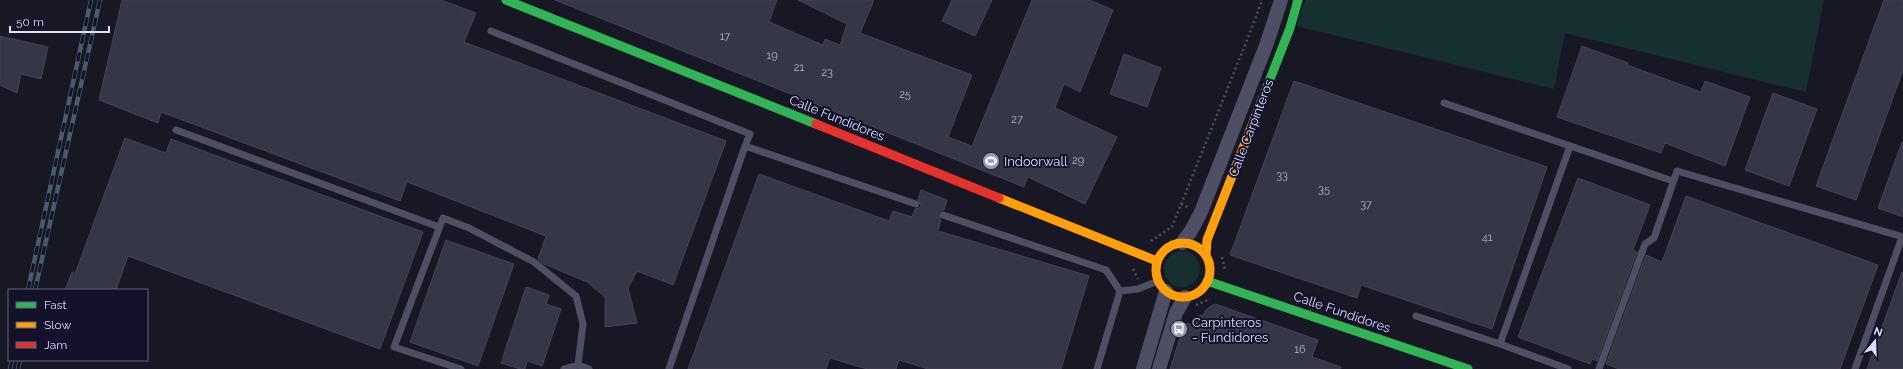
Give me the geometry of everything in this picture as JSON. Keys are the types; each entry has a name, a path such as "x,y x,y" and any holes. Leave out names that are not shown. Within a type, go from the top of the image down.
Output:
{"street":[{"name":"Calle Fundidores","path":"506,0 1157,261"},
{"name":"Calle Carpinteros","path":"1182,243 1191,231 1201,212 1267,43 1281,0"},
{"name":"Calle Carpinteros","path":"1206,256 1207,240 1290,28 1298,0"},
{"path":"1182,243 1195,246 1206,256 1210,268 1207,281 1198,291 1185,297 1174,295 1162,286 1156,273 1157,261 1163,251 1168,247 1182,243"},
{"name":"Calle Fundidores","path":"1207,281 1468,369"},
{"path":"1143,369 1162,286"},
{"path":"1159,369 1176,313 1185,297"}],"lane":[{"path":"491,31 750,134 669,369"},
{"path":"1444,103 1673,181"},
{"path":"176,130 440,227"},
{"path":"745,146 916,204"},
{"path":"1500,344 1570,146"},
{"path":"1599,369 1645,244 1654,238 1677,171 1902,237 1855,369"},
{"path":"943,215 1106,270 1120,290"},
{"path":"461,369 394,347 443,218 469,228 534,262 576,296 583,324 578,365"},
{"path":"1120,290 1162,286"},
{"path":"1097,369 1120,290"},
{"path":"1416,316 1500,344 1568,369"},
{"path":"564,369 578,365 589,369"}],"green space":[{"path":"1305,0 1824,0 1806,92 1565,33 1554,89 1297,26"},
{"path":"1182,251 1195,256 1200,269 1195,282 1182,287 1169,282 1164,269 1169,256"}],"building":[{"path":"122,0 441,0 476,13 464,42 726,141 673,285 637,271 628,288 637,323 605,327 605,297 587,282 544,264 538,259 546,236 407,182 400,201 161,112 158,123 99,100"},
{"path":"555,0 777,0 769,22 823,45 825,39 840,45 847,24 798,0 874,0 860,33 972,75 948,137 972,146 1032,0 1089,0 1113,10 1080,92 1064,84 1055,108 1117,137 1085,204 1028,177 1024,187"},
{"path":"952,0 992,0 975,36 942,21"},
{"path":"1884,0 1903,0 1903,70 1856,200 1816,186"},
{"path":"0,36 48,47 41,79 21,74 17,93 0,85"},
{"path":"1582,46 1628,63 1627,65 1701,92 1705,81 1750,97 1725,166 1665,143 1661,153 1557,117"},
{"path":"1124,54 1161,68 1147,107 1110,94"},
{"path":"1294,81 1547,167 1492,329 1361,285 1357,298 1230,255"},
{"path":"1773,93 1817,109 1789,186 1745,170"},
{"path":"125,138 166,153 171,139 423,232 380,349 128,256 116,289 65,289 72,272 75,274"},
{"path":"1903,142 1903,217 1878,208"},
{"path":"759,174 889,221 893,211 912,217 915,209 919,208 921,205 918,200 921,190 947,200 944,210 940,211 938,214 941,220 938,231 1089,276 1061,369 928,369 899,360 896,369 867,369 830,358 826,369 688,369"},
{"path":"1578,178 1650,205 1633,250 1637,252 1597,361 1592,359 1590,364 1518,337"},
{"path":"1686,196 1878,265 1840,369 1619,369 1606,364 1646,255 1662,262"},
{"path":"446,240 514,264 478,366 410,342"},
{"path":"1902,272 1903,369 1867,369"},
{"path":"526,287 549,295 546,304 561,309 542,366 527,361 525,369 520,369 501,363"},
{"path":"1215,304 1318,340 1312,357 1341,367 1340,369 1170,369 1183,328 1185,328 1187,323 1193,325 1195,317 1199,318 1200,315 1203,316 1208,308"}],"railway":[{"path":"28,289 91,0"},
{"path":"35,289 100,0"},
{"path":"10,369 12,361"},
{"path":"18,369 20,361"}],"traffic: fast":[{"path":"506,0 816,124"},
{"path":"1254,120 1290,28 1298,0"},
{"path":"1207,281 1468,369"}],"traffic: slow":[{"path":"1206,256 1207,240 1254,120"},
{"path":"999,198 1157,261"},
{"path":"1183,243 1193,245 1202,251 1208,260 1210,270 1208,280 1202,289 1193,295 1183,297 1173,295 1164,289 1158,280 1156,270 1158,260 1164,251 1173,245 1183,243"}],"traffic: jam":[{"path":"816,124 999,198"}],"place":[{"name":"Indoorwall","path":"991,161"},
{"name":"Carpinteros - Fundidores","path":"1179,329"}]}
